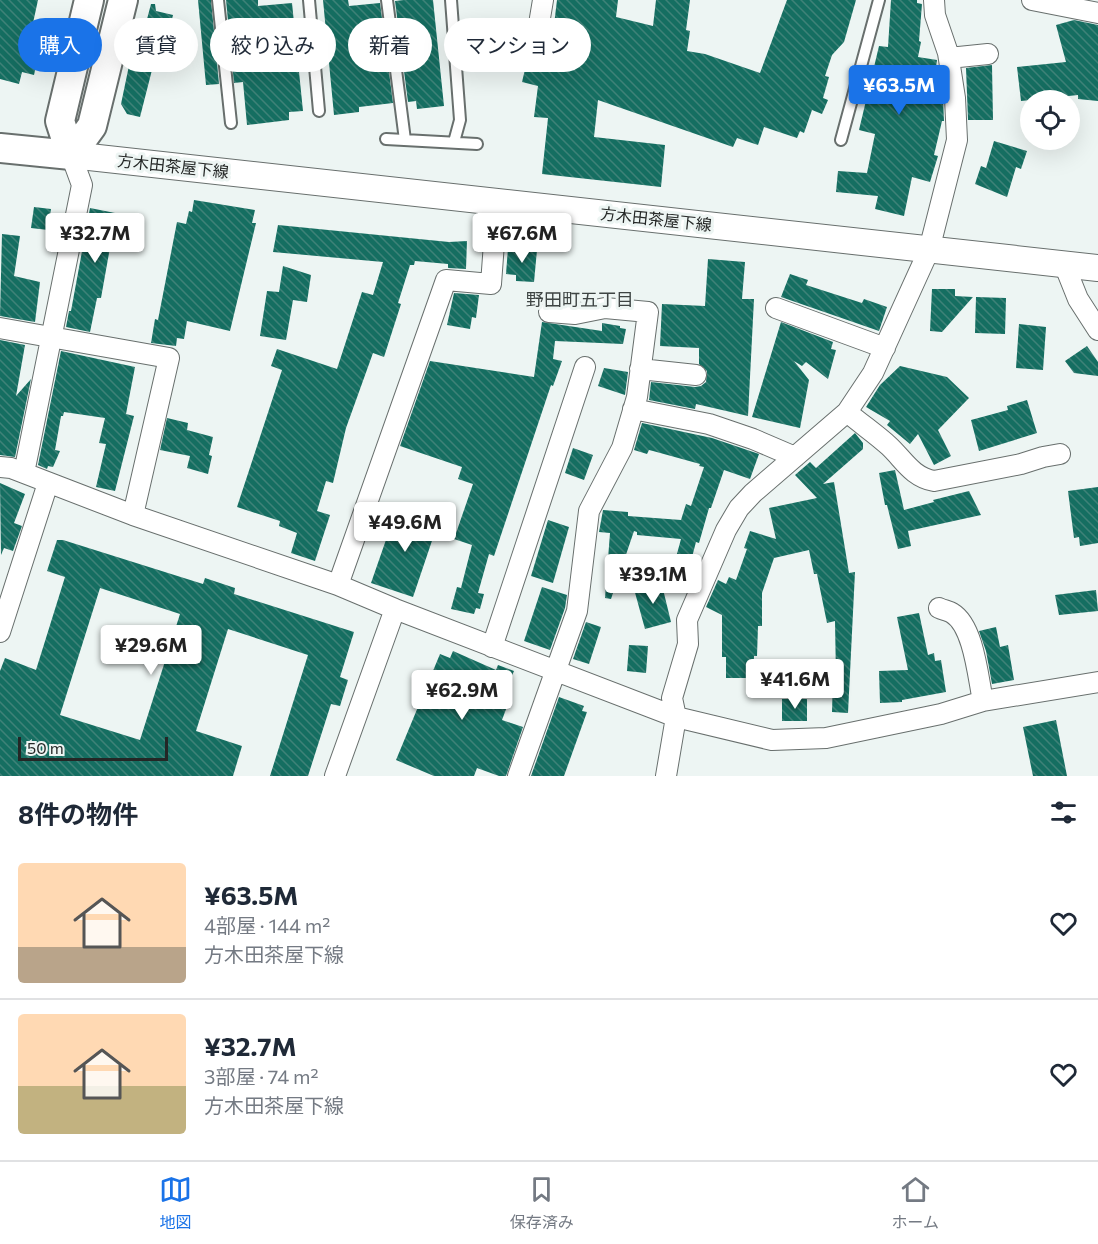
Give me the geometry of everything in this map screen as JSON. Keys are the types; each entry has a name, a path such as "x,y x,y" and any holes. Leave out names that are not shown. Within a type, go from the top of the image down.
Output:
{"main road":[{"path":"71,154 60,121 89,0"},
{"path":"71,154 92,126 123,0"},
{"path":"0,148 71,154"}],"street":[{"path":"540,18 543,0"},
{"path":"666,776 676,717 672,698 688,644 687,620 726,530 739,508 753,493 848,412 873,373 929,250 957,140 955,98 949,58 935,15 934,0"},
{"path":"1032,0 1055,2 1098,13"},
{"path":"949,58 988,54"},
{"name":"方木田茶屋下線","path":"71,154 1098,267"},
{"path":"24,473 82,185 71,154"},
{"path":"338,585 447,280 491,284 497,202"},
{"path":"1064,264 1078,299 1098,330"},
{"path":"518,776 578,611 589,510 622,448 633,410 648,312 605,308 574,314 549,312"},
{"path":"776,308 885,348"},
{"path":"0,328 169,358 133,515"},
{"path":"492,647 585,367"},
{"path":"640,369 696,375"},
{"path":"633,410 709,424 795,457"},
{"path":"848,412 890,447 914,473 924,479 934,481 1060,454"},
{"path":"0,467 11,468 133,515 338,585 676,717 772,740 826,738 941,714 982,702 1098,682"},
{"path":"0,632 48,483"},
{"path":"939,608 952,613 963,625 973,652 982,702"},
{"path":"335,776 395,609"}],"lane":[{"path":"218,0 231,123"},
{"path":"309,0 319,111"},
{"path":"387,0 405,140"},
{"path":"451,0 460,120 454,142"},
{"path":"841,140 879,0"},
{"path":"386,139 477,144"}],"building":[{"path":"0,0 38,0 34,18 18,18 18,72 22,72 19,84 0,79"},
{"path":"198,0 211,0 213,18 210,18 210,72 218,72 219,84 206,85"},
{"path":"226,0 258,0 258,6 292,3 294,18 228,18"},
{"path":"323,0 348,0 349,6 380,3 382,18 348,18 348,72 389,72 393,103 359,107 359,112 334,115 330,72 336,72 336,18 325,18"},
{"path":"433,0 444,106 417,109 416,101 408,102 404,72 432,72 432,18 397,18 395,1"},
{"path":"557,0 618,0 616,17 653,26 656,0 690,0 686,30 690,31 687,51 705,54 760,73 787,0 856,0 844,42 832,55 825,76 829,77 823,98 828,100 822,114 812,110 804,133 800,131 797,138 764,127 758,145 737,138 733,147 598,100 594,137 665,145 661,187 542,174 548,118 534,117 538,86 522,82 524,72 591,72 591,18 555,18"},
{"path":"891,0 917,0 917,3 922,4 919,41 921,42 918,57 937,60 932,97 943,99 944,121 942,121 934,155 938,156 930,182 912,177 904,216 875,209 878,196 836,192 838,171 867,173 875,134 859,130 879,46 888,47"},
{"path":"151,4 155,4 156,11 173,15 172,18 147,18"},
{"path":"1074,20 1098,25 1098,101 1080,99 1080,90 1020,90 1020,92 1017,67 1066,62 1056,25"},
{"path":"992,65 993,120 968,120 966,68"},
{"path":"128,72 151,72 140,117 127,114 121,104"},
{"path":"233,72 299,72 303,111 289,112 289,120 247,125 243,82 234,83"},
{"path":"994,141 1027,151 1021,169 1016,167 1007,197 975,184 981,166 986,168"},
{"path":"194,200 255,210 252,223 256,223 230,331 187,321 184,339 177,338 176,346 151,343 155,319 158,320 177,222 186,224 189,211 192,212"},
{"path":"34,207 51,209 48,230 31,228"},
{"path":"90,208 130,216 125,245 111,242 101,298 97,298 90,332 66,327"},
{"path":"278,225 449,242 467,241 466,269 448,268 448,264 415,261 414,265 410,265 398,303 401,304 384,357 373,353 346,428 333,483 326,481 317,511 330,515 315,561 291,553 297,533 279,526 280,521 237,507 282,370 271,366 277,349 337,369 362,292 373,295 383,262 273,252"},
{"path":"2,234 20,236 14,276 40,282 35,322 0,316"},
{"path":"508,248 537,250 534,282 516,281 516,275 506,274"},
{"path":"708,259 745,262 742,299 754,299 748,416 696,404 695,409 649,400 651,382 695,387 706,382 707,371 699,364 699,348 660,346 662,304 705,306"},
{"path":"283,266 311,275 307,302 293,300 286,340 260,336 267,291 279,292"},
{"path":"790,274 808,280 806,285 862,303 864,299 887,307 879,331 781,297"},
{"path":"932,289 955,289 955,296 973,297 942,332 930,331"},
{"path":"454,293 479,295 476,318 472,317 470,329 447,325"},
{"path":"976,297 1006,298 1005,334 975,333"},
{"path":"542,322 602,331 602,323 626,329 623,344 555,341 553,359 562,361 553,386 551,385 494,556 489,554 478,593 484,594 480,609 476,608 474,614 451,609 457,587 461,588 472,545 454,539 473,484 458,479 462,467 400,446 430,361 534,377"},
{"path":"781,322 833,342 831,349 836,350 828,379 806,362 802,366 794,361 809,380 800,428 752,417"},
{"path":"1019,324 1046,327 1043,370 1016,368"},
{"path":"0,340 25,345 16,396 31,379 15,457 0,455"},
{"path":"1087,346 1098,362 1098,376 1074,373 1065,361"},
{"path":"61,351 135,367 126,414 134,416 115,491 96,487 106,444 99,443 105,418 64,412 61,416 55,450 60,451 53,467 48,466 47,469 38,465"},
{"path":"900,366 947,377 969,398 938,430 951,456 934,465 918,434 910,444 887,425 890,421 866,407 880,385"},
{"path":"604,368 628,372 625,395 598,386"},
{"path":"1027,400 1037,433 979,451 971,420 1008,410 1007,406"},
{"path":"167,418 188,423 187,430 213,437 208,474 187,468 190,456 160,450"},
{"path":"642,423 712,438 759,454 750,479 724,470 711,508 709,508 699,543 696,542 687,576 672,572 681,539 637,535 634,531 611,599 605,598 610,533 599,532 603,510 628,512 628,516 681,520 686,504 691,506 704,467 649,450 647,454 634,450"},
{"path":"855,433 863,443 863,449 823,484 834,482 849,573 855,572 848,713 832,712 833,678 836,678 835,621 827,623 817,574 814,574 809,550 774,558 762,593 762,626 758,626 757,656 754,656 753,678 726,678 726,657 722,657 722,615 706,607 718,580 726,584 729,577 736,580 747,549 744,548 750,531 776,539 769,508 817,498 795,475 810,462 816,468"},
{"path":"573,448 593,455 584,480 565,473"},
{"path":"895,470 904,510 969,491 981,515 908,531 911,546 898,549 887,505 885,505 879,473"},
{"path":"0,483 25,494 14,523 22,526 13,551 4,548 1,555"},
{"path":"1098,487 1098,543 1080,546 1079,537 1074,538 1068,491"},
{"path":"396,511 422,519 423,515 439,520 413,597 371,583"},
{"path":"548,520 569,527 553,583 531,576"},
{"path":"57,540 63,540 203,584 205,578 235,588 234,594 354,632 340,677 348,680 340,706 331,704 308,776 270,776 308,655 228,629 196,731 242,746 233,776 0,776 0,671 5,658 36,670 65,577 47,571","holes":["100,588 180,614 140,740 60,715"]},
{"path":"661,581 671,622 645,629 634,589"},
{"path":"542,587 567,595 565,608 550,650 524,641"},
{"path":"1096,590 1098,611 1059,615 1055,595"},
{"path":"919,613 928,655 934,653 935,661 941,660 946,692 902,700 902,702 880,703 879,671 908,670 897,617"},
{"path":"586,622 601,627 589,664 573,659"},
{"path":"996,627 1000,647 1008,645 1014,680 992,684 986,651 979,631"},
{"path":"629,645 648,646 646,673 627,671"},
{"path":"453,651 496,670 498,665 514,671 505,691 512,693 502,720 523,727 506,776 499,776 477,768 474,776 434,776 396,760 440,654 450,658"},
{"path":"559,697 584,706 582,711 587,712 564,776 531,776"},
{"path":"782,699 807,699 807,721 782,721"},
{"path":"1056,720 1067,776 1033,776 1023,727"}],"district":[{"name":"野田町五丁目","path":"580,300"}]}
